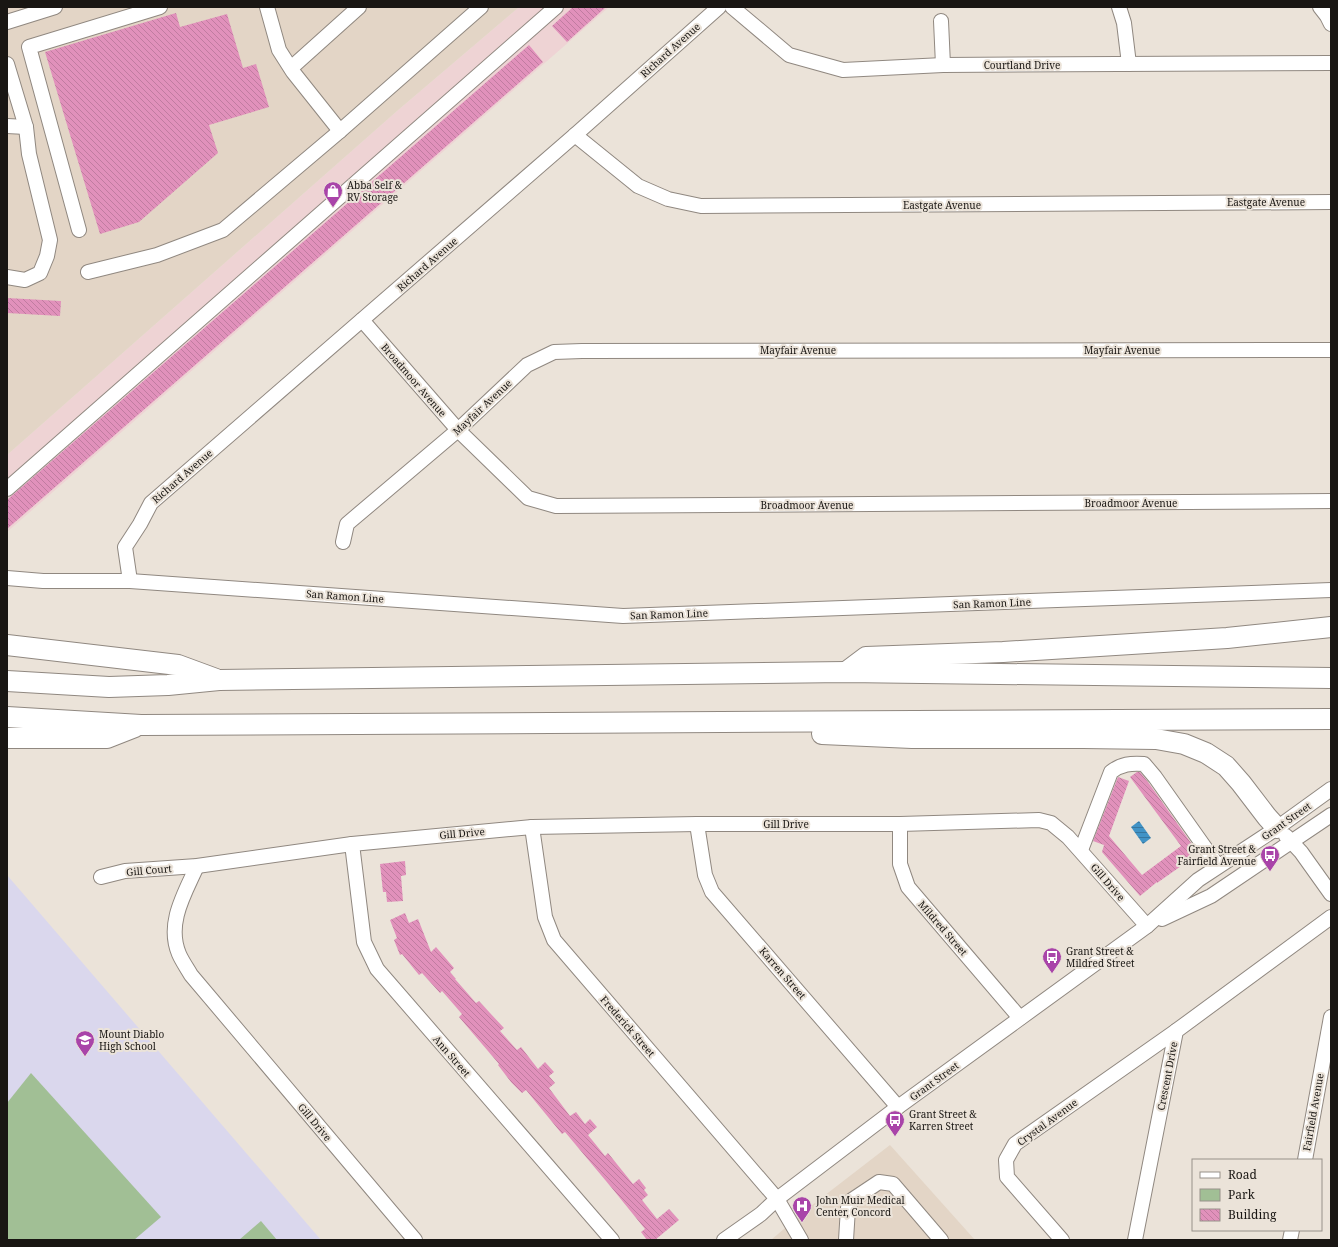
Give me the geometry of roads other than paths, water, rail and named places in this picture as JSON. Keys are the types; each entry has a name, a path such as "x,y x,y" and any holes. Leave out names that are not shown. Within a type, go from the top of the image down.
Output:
{"highway":[{"path":"846,672 866,657 1002,652 1227,638 1331,627"},
{"path":"7,645 178,665 220,680"},
{"path":"7,681 109,687 168,685 220,680 846,672 1331,678"},
{"path":"7,717 141,725 1331,719"},
{"path":"712,722 738,731 912,738 1156,739 1184,744 1206,753 1226,766 1277,828"},
{"path":"7,738 107,738 141,725"}],"street":[{"path":"7,22 55,7"},
{"path":"79,230 30,47 160,7"},
{"path":"267,7 279,50 290,68 340,131"},
{"path":"290,68 359,7"},
{"path":"88,272 157,255 223,230 340,131 481,7"},
{"path":"7,490 556,7"},
{"name":"Richard Avenue","path":"130,581 125,548 151,503 576,135 719,7"},
{"name":"Courtland Drive","path":"732,7 789,54 843,70 943,65 1331,63"},
{"path":"1119,7 1124,23 1129,64"},
{"path":"1320,7 1331,24"},
{"path":"941,21 943,65"},
{"path":"7,64 26,127 29,154 50,240 48,256 40,273 25,280 7,277"},
{"path":"7,126 26,127"},
{"name":"Eastgate Avenue","path":"576,135 638,186 668,199 701,206 1331,202"},
{"name":"Broadmoor Avenue","path":"362,320 458,430 528,498 556,506 1331,501"},
{"name":"Mayfair Avenue","path":"343,542 348,524 458,430 528,365 554,352 1331,350"},
{"name":"San Ramon Line","path":"7,578 43,581 130,581 623,616 1331,590"},
{"path":"1081,850 1111,772 1118,766 1133,763 1144,764 1155,777 1218,866"},
{"name":"Grant Street","path":"724,1240 760,1214 777,1199 898,1107 1147,926 1198,880 1277,828 1331,789"},
{"name":"Grant Street","path":"1147,926 1211,896 1331,815"},
{"name":"Gill Drive","path":"415,1240 191,975 179,952 174,929 178,908 197,866 352,844 532,827 697,824 900,824 1039,820 1051,823 1068,837 1147,926"},
{"name":"Karren Street","path":"697,824 705,874 712,892 898,1107"},
{"name":"Mildred Street","path":"900,824 900,864 908,887 1020,1018"},
{"name":"Frederick Street","path":"532,827 545,917 554,940 777,1199 801,1240"},
{"path":"1277,828 1301,852 1331,894"},
{"name":"Ann Street","path":"352,844 364,942 377,969 612,1240"},
{"name":"Gill Court","path":"101,877 125,871 197,866"},
{"name":"Crescent Drive","path":"1136,1240 1176,1031 1331,917"},
{"name":"Fairfield Avenue","path":"1305,1159 1331,1017"},
{"name":"Crystal Avenue","path":"1062,1240 1007,1177 1006,1160 1009,1154 1015,1144 1176,1031"},
{"path":"846,1240 848,1208 852,1200 879,1182 893,1184 941,1240"}],"water":[{"path":"1139,821 1151,838 1143,844 1131,827"}],"place":[{"name":"Abba Self & RV Storage","path":"333,208"},
{"name":"Grant Street & Fairfield Avenue","path":"1270,872"},
{"name":"Grant Street & Mildred Street","path":"1052,974"},
{"name":"Mount Diablo High School","path":"85,1057"},
{"name":"Grant Street & Karren Street","path":"895,1137"},
{"name":"John Muir Medical Center, Concord","path":"802,1223"}]}
